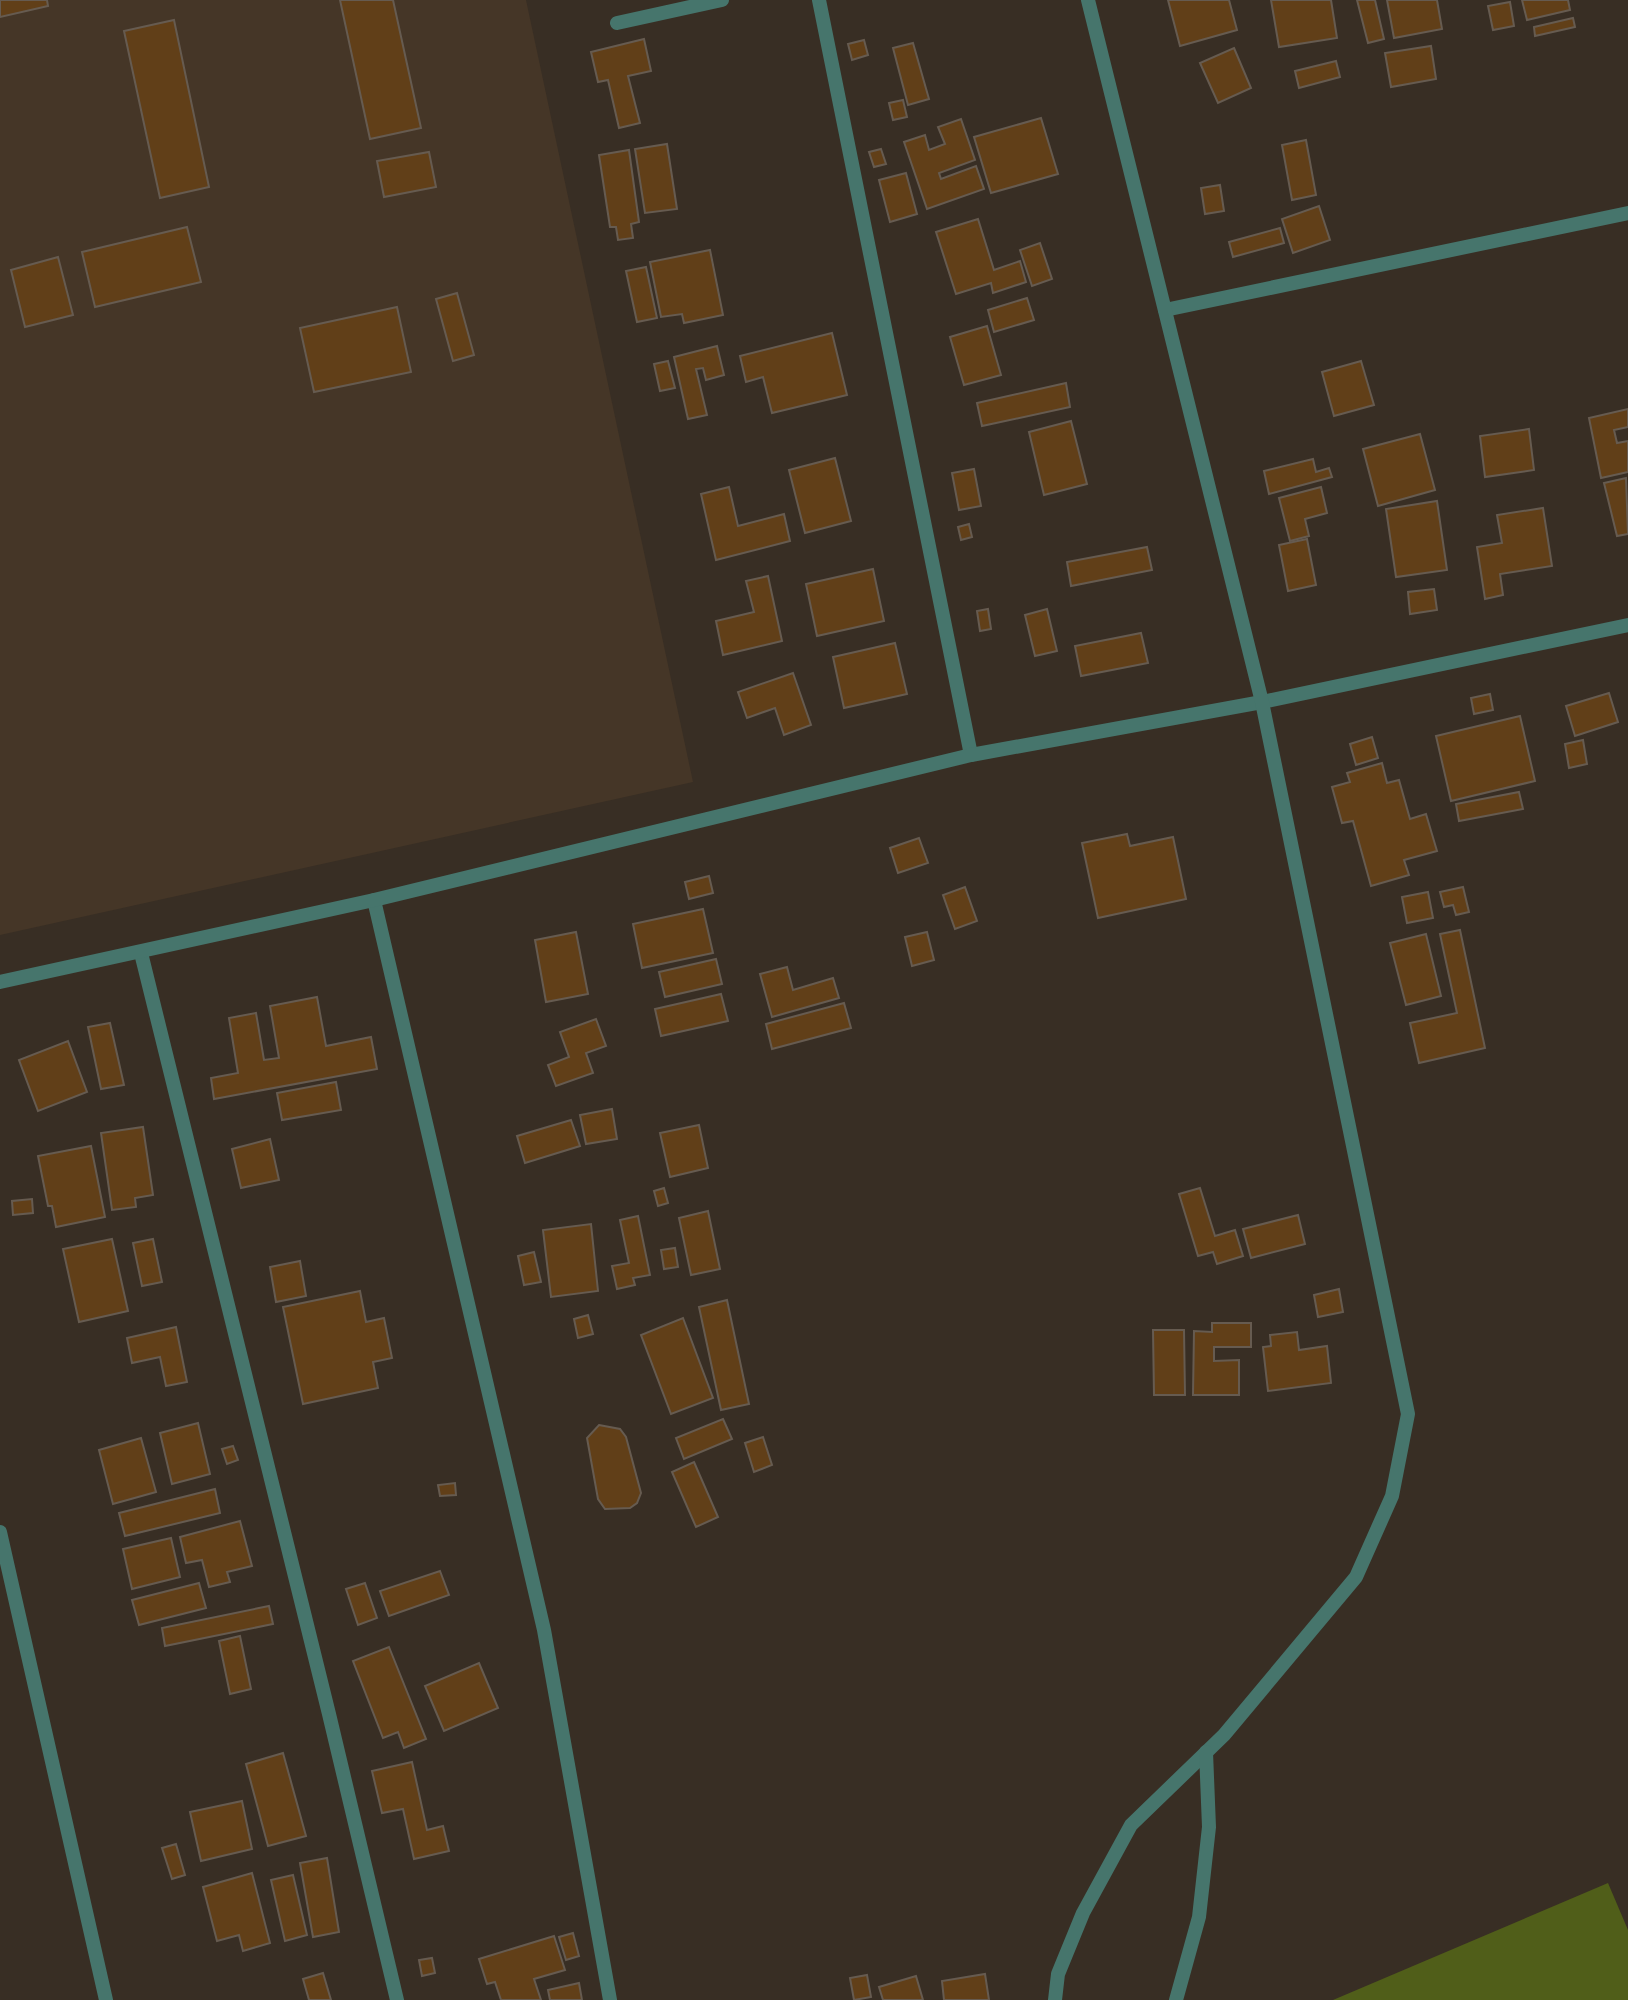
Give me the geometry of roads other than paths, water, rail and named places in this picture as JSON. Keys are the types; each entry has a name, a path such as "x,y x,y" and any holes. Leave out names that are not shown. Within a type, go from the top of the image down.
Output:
{"street":[{"path":"617,23 722,0"},
{"path":"819,0 971,755"},
{"path":"1055,2000 1058,1974 1083,1913 1131,1825 1206,1752 1310,1636 1356,1577 1392,1496 1408,1414 1262,702 1088,0"},
{"path":"1165,310 1628,213"},
{"path":"0,982 373,900 971,755 1262,702 1628,625"},
{"path":"373,900 544,1630 610,2000"},
{"path":"141,953 397,2000"},
{"path":"0,1532 106,2000"},
{"path":"1176,2000 1200,1905 1209,1827 1206,1752"}]}
